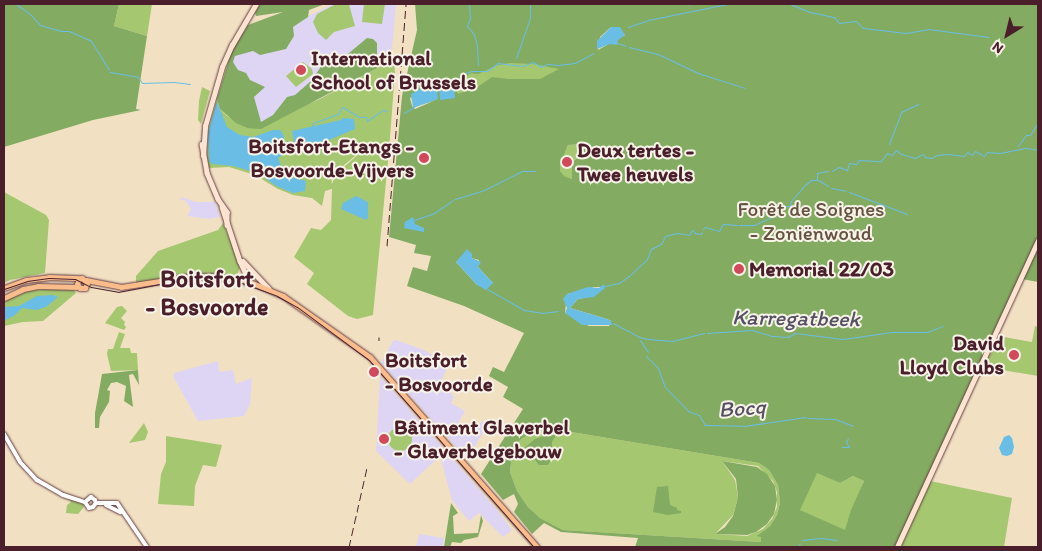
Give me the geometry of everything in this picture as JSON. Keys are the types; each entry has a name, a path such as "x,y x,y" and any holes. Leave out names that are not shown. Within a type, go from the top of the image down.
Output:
{"main road":[{"path":"250,282 242,266 206,169 203,156 203,138 227,54 256,4"},
{"path":"218,199 226,211 227,225"},
{"path":"898,547 1038,241"},
{"path":"239,256 269,289"},
{"path":"241,280 242,266"},
{"path":"4,288 26,280 49,277 79,279 113,289 198,276 241,280 269,289 296,304 359,346 541,547"},
{"path":"78,287 79,279"},
{"path":"4,298 23,289 38,286 84,288 86,282"},
{"path":"480,480 537,547"}],"street":[{"path":"4,434 18,459 38,480 58,493 85,502 89,508 98,503 115,503 147,547"},
{"path":"85,502 91,497 98,503 111,506 123,515"}],"shaded area":[{"name":"International School of Brussels","path":"333,4 396,4 391,61 261,129 230,82 233,53"},
{"path":"181,197 196,202 215,202 220,217 209,219 187,216 191,209 186,201 180,199"},
{"path":"396,340 424,350 449,365 441,381 451,386 449,390 454,397 451,403 465,411 449,439 381,363 393,341"},
{"path":"218,361 219,372 233,370 236,384 252,378 250,404 244,416 198,421 174,378 174,373"},
{"path":"380,376 497,510 512,530 503,537 479,513 469,521 452,500 440,456 410,484 376,451"},
{"path":"482,421 488,424 467,459 449,439 458,425 473,434"},
{"path":"419,534 444,538 443,547 416,547"}],"green space":[{"path":"4,4 119,4 114,26 147,36 136,109 141,110 93,120 4,147"},
{"path":"119,4 152,4 147,36 114,26"},
{"path":"260,4 325,4 309,10 308,17 293,27 294,36 286,49 260,55 253,51 235,56 233,62 238,70 246,73 250,80 265,87 254,97 261,122 273,115 287,97 295,95 311,81 325,61 330,60 337,63 367,38 373,39 377,43 377,59 391,61 261,129 247,128 236,123 220,109 217,99 231,53 248,25 283,12 256,16 255,13"},
{"path":"336,4 349,4 355,26 334,32 326,40 318,33 313,22 317,14"},
{"path":"364,4 385,4 382,24 362,22"},
{"name":"Forêt de Soignes - Zoniënwoud","path":"415,4 1038,4 1038,282 1022,279 900,547 635,547 638,538 561,532 544,523 532,534 514,512 518,504 514,494 503,500 481,474 523,409 503,397 508,387 489,376 493,367 504,372 524,333 464,306 407,286 413,267 427,271 431,256 414,253 416,245 389,237 402,96 417,30","holes":["611,27 625,35 598,50 600,37","510,63 533,64 559,69 540,79 492,77 476,88 458,94 456,84 471,73 478,74 498,65","429,87 438,99 415,109 410,98","582,144 579,156 572,163 572,179 564,176 560,171 568,145","471,258 479,260 478,267 493,283 477,285 456,262","601,287 594,296 578,299 570,308 611,321 609,326 589,326 565,313 567,294","547,428 759,463 769,470 778,485 780,503 777,515 770,526 757,536 761,537 761,542 563,530 540,518 528,507 517,491 510,472 512,454 519,441 534,430","817,473 840,483 853,476 864,481 851,510 845,530 800,510"]},
{"path":"515,49 572,74 417,105 403,87"},
{"path":"391,61 394,62 395,72 389,150 361,151 331,176 332,184 336,174 361,152 389,151 373,315 357,319 348,316 307,284 314,273 294,257 311,228 321,230 331,220 332,189 325,191 322,206 312,198 293,195 278,189 255,175 229,167 209,168 207,157 208,131 217,99 220,109 227,116 247,128 318,100"},
{"path":"303,62 312,69 313,74 296,87 286,76"},
{"path":"202,87 210,91 201,124 198,120"},
{"name":"Deux tertes - Twee heuvels","path":"582,144 579,156 572,163 572,179 563,176 560,171 561,163 568,145"},
{"path":"4,192 46,215 49,220 45,273 4,283"},
{"path":"223,223 240,267 237,276 191,274 136,283 136,276 158,251 218,230"},
{"path":"51,288 73,289 76,293 43,321 23,322 4,326 4,300 29,291"},
{"path":"122,306 127,311 121,318 125,322 124,325 126,327 124,330 105,323 117,307"},
{"name":"David Lloyd Clubs","path":"1035,326 1038,327 1038,376 984,367 998,336 1032,342"},
{"path":"119,332 125,334 120,348 130,348 131,353 137,353 138,370 111,371 107,354 108,349 113,349"},
{"path":"138,370 139,385 133,374 129,375 133,407 124,401 126,386 117,382 111,383 107,390 110,391 109,402 100,417 99,428 95,428 95,413 102,374"},
{"path":"144,423 148,432 145,440 129,443"},
{"path":"400,427 409,430 412,439 409,448 400,451 391,448 388,439 391,430"},
{"path":"547,428 759,463 769,470 778,485 780,503 777,515 770,526 758,536 761,536 761,542 563,530 540,518 528,507 517,491 510,472 512,454 519,441 534,430","holes":["722,461 758,466 773,481 777,492 777,507 772,519 763,529 747,536 715,534 733,515 738,497 735,480"]},
{"path":"547,435 556,435 552,442 552,458 548,465 539,465 528,451 523,449 535,439"},
{"path":"166,436 222,445 216,467 203,465 195,486 194,506 158,504 161,474 166,462"},
{"path":"722,461 757,467 767,474 775,486 777,500 774,514 767,524 756,532 747,535 715,534 725,527 733,516 738,497 736,479"},
{"path":"817,472 840,483 853,476 864,481 845,531 799,510"},
{"path":"930,481 1012,498 1004,547 901,547"},
{"path":"668,486 670,505 677,508 681,513 668,515 653,512 657,487"},
{"path":"68,499 83,503 84,507 78,514 66,513 67,505 71,502"},
{"path":"451,503 458,513 453,516 454,534 478,533 481,515 483,521 478,537 464,540 461,543 452,542 450,547 444,547"}],"water":[{"path":"611,27 620,27 625,35 618,40 617,45 610,44 597,49 597,41"},
{"path":"450,85 454,86 455,98 440,100 439,88"},
{"path":"426,86 437,89 438,99 413,108 411,94"},
{"path":"217,102 227,127 240,135 253,137 273,130 280,130 286,147 284,154 278,158 282,168 291,177 306,181 305,191 293,193 276,186 258,173 233,166 212,164 209,161 208,133"},
{"path":"343,118 354,119 355,129 298,153 296,152 292,131"},
{"path":"356,196 368,202 368,218 366,220 341,209 343,203"},
{"path":"413,217 415,224 424,228 424,232 404,228 405,222"},
{"path":"467,249 472,254 472,258 481,262 478,267 493,283 486,290 477,285 456,262"},
{"path":"604,284 605,288 594,297 578,299 570,308 607,319 611,321 612,325 582,325 565,313 567,308 563,299 567,294 588,287 599,288"},
{"path":"53,295 58,297 46,307 36,310 22,308 15,315 4,321 4,307 19,306 37,296"},
{"path":"1009,435 1012,438 1014,447 1012,454 1002,455 999,448 1004,437"}],"waterway":[{"path":"16,4 31,15 40,25 61,31 69,31 91,41 109,70"},
{"path":"469,4 470,18 467,26 474,34 478,65"},
{"path":"516,58 530,18 530,4"},
{"path":"628,27 648,20 727,4"},
{"path":"790,4 810,12 834,17 839,23 856,21 863,28 906,33 928,29 988,37"},
{"path":"617,43 626,46"},
{"path":"629,47 660,55 698,73 745,88"},
{"path":"454,86 462,75 471,71 487,71 498,63 523,66 533,62 541,67 547,64 575,63 594,53"},
{"path":"110,72 138,77 142,83 174,82 190,84"},
{"path":"889,144 901,112 918,104"},
{"path":"312,126 313,123 338,114 342,107 359,117 366,117 367,121 383,110 387,111"},
{"path":"404,113 414,107"},
{"path":"1018,146 1026,135 1030,135 1038,122"},
{"path":"832,171 839,167 847,170 849,163 856,164 859,160 881,161 887,153 892,155 896,150 901,154 915,158 923,154 925,157 932,158 937,155 948,154 964,156 967,152 972,155 975,151 984,156 987,152 1000,153 1026,148 1038,150"},
{"path":"455,199 484,190 522,171 535,171"},
{"path":"739,225 754,225 770,218 781,206 790,206 791,201 805,185 811,180 817,180 817,173 828,171"},
{"path":"818,180 828,186"},
{"path":"831,188 846,191"},
{"path":"849,192 907,214"},
{"path":"414,220 434,213 453,200"},
{"path":"703,229 705,227 719,231 723,224 737,225"},
{"path":"605,286 619,283 629,276 647,259 651,249 661,244 665,236 677,233 689,235 692,230 695,233 701,234 702,232"},
{"name":"Karregatbeek","path":"487,289 524,310 542,313 558,311"},
{"name":"Karregatbeek","path":"613,323 639,337 648,339 672,341 704,333"},
{"name":"Karregatbeek","path":"707,333 752,330 772,336 788,337 795,333 843,339 891,332 927,332 943,326"},
{"name":"Bocq","path":"640,340 648,352"},
{"name":"Bocq","path":"646,356 658,368 665,387"},
{"name":"Bocq","path":"666,388 688,411 699,415 705,425 744,426 805,417"},
{"name":"Bocq","path":"807,418 835,419 853,426"},
{"path":"842,447 849,447 846,442 848,438"},
{"path":"802,540 821,538 837,540"},
{"path":"771,547 798,547 800,543"},
{"path":"744,547 751,547"}],"tram line":[{"path":"4,289 27,281 49,278 75,279 91,287 118,292 181,280 206,279 242,283 277,296 297,307 369,360 534,547"}],"railway":[{"path":"387,246 406,4"},
{"path":"349,547 367,468"}],"place":[{"name":"International School of Brussels","path":"301,70"},
{"name":"Boitsfort-Etangs - Bosvoorde-Vijvers","path":"424,158"},
{"name":"Deux tertes - Twee heuvels","path":"567,162"},
{"name":"Memorial 22/03","path":"739,269"},
{"name":"David Lloyd Clubs","path":"1014,355"},
{"name":"Boitsfort - Bosvoorde","path":"374,372"},
{"name":"Bâtiment Glaverbel - Glaverbelgebouw","path":"384,439"}],"district":[{"name":"Boitsfort - Bosvoorde","path":"207,293"}]}
